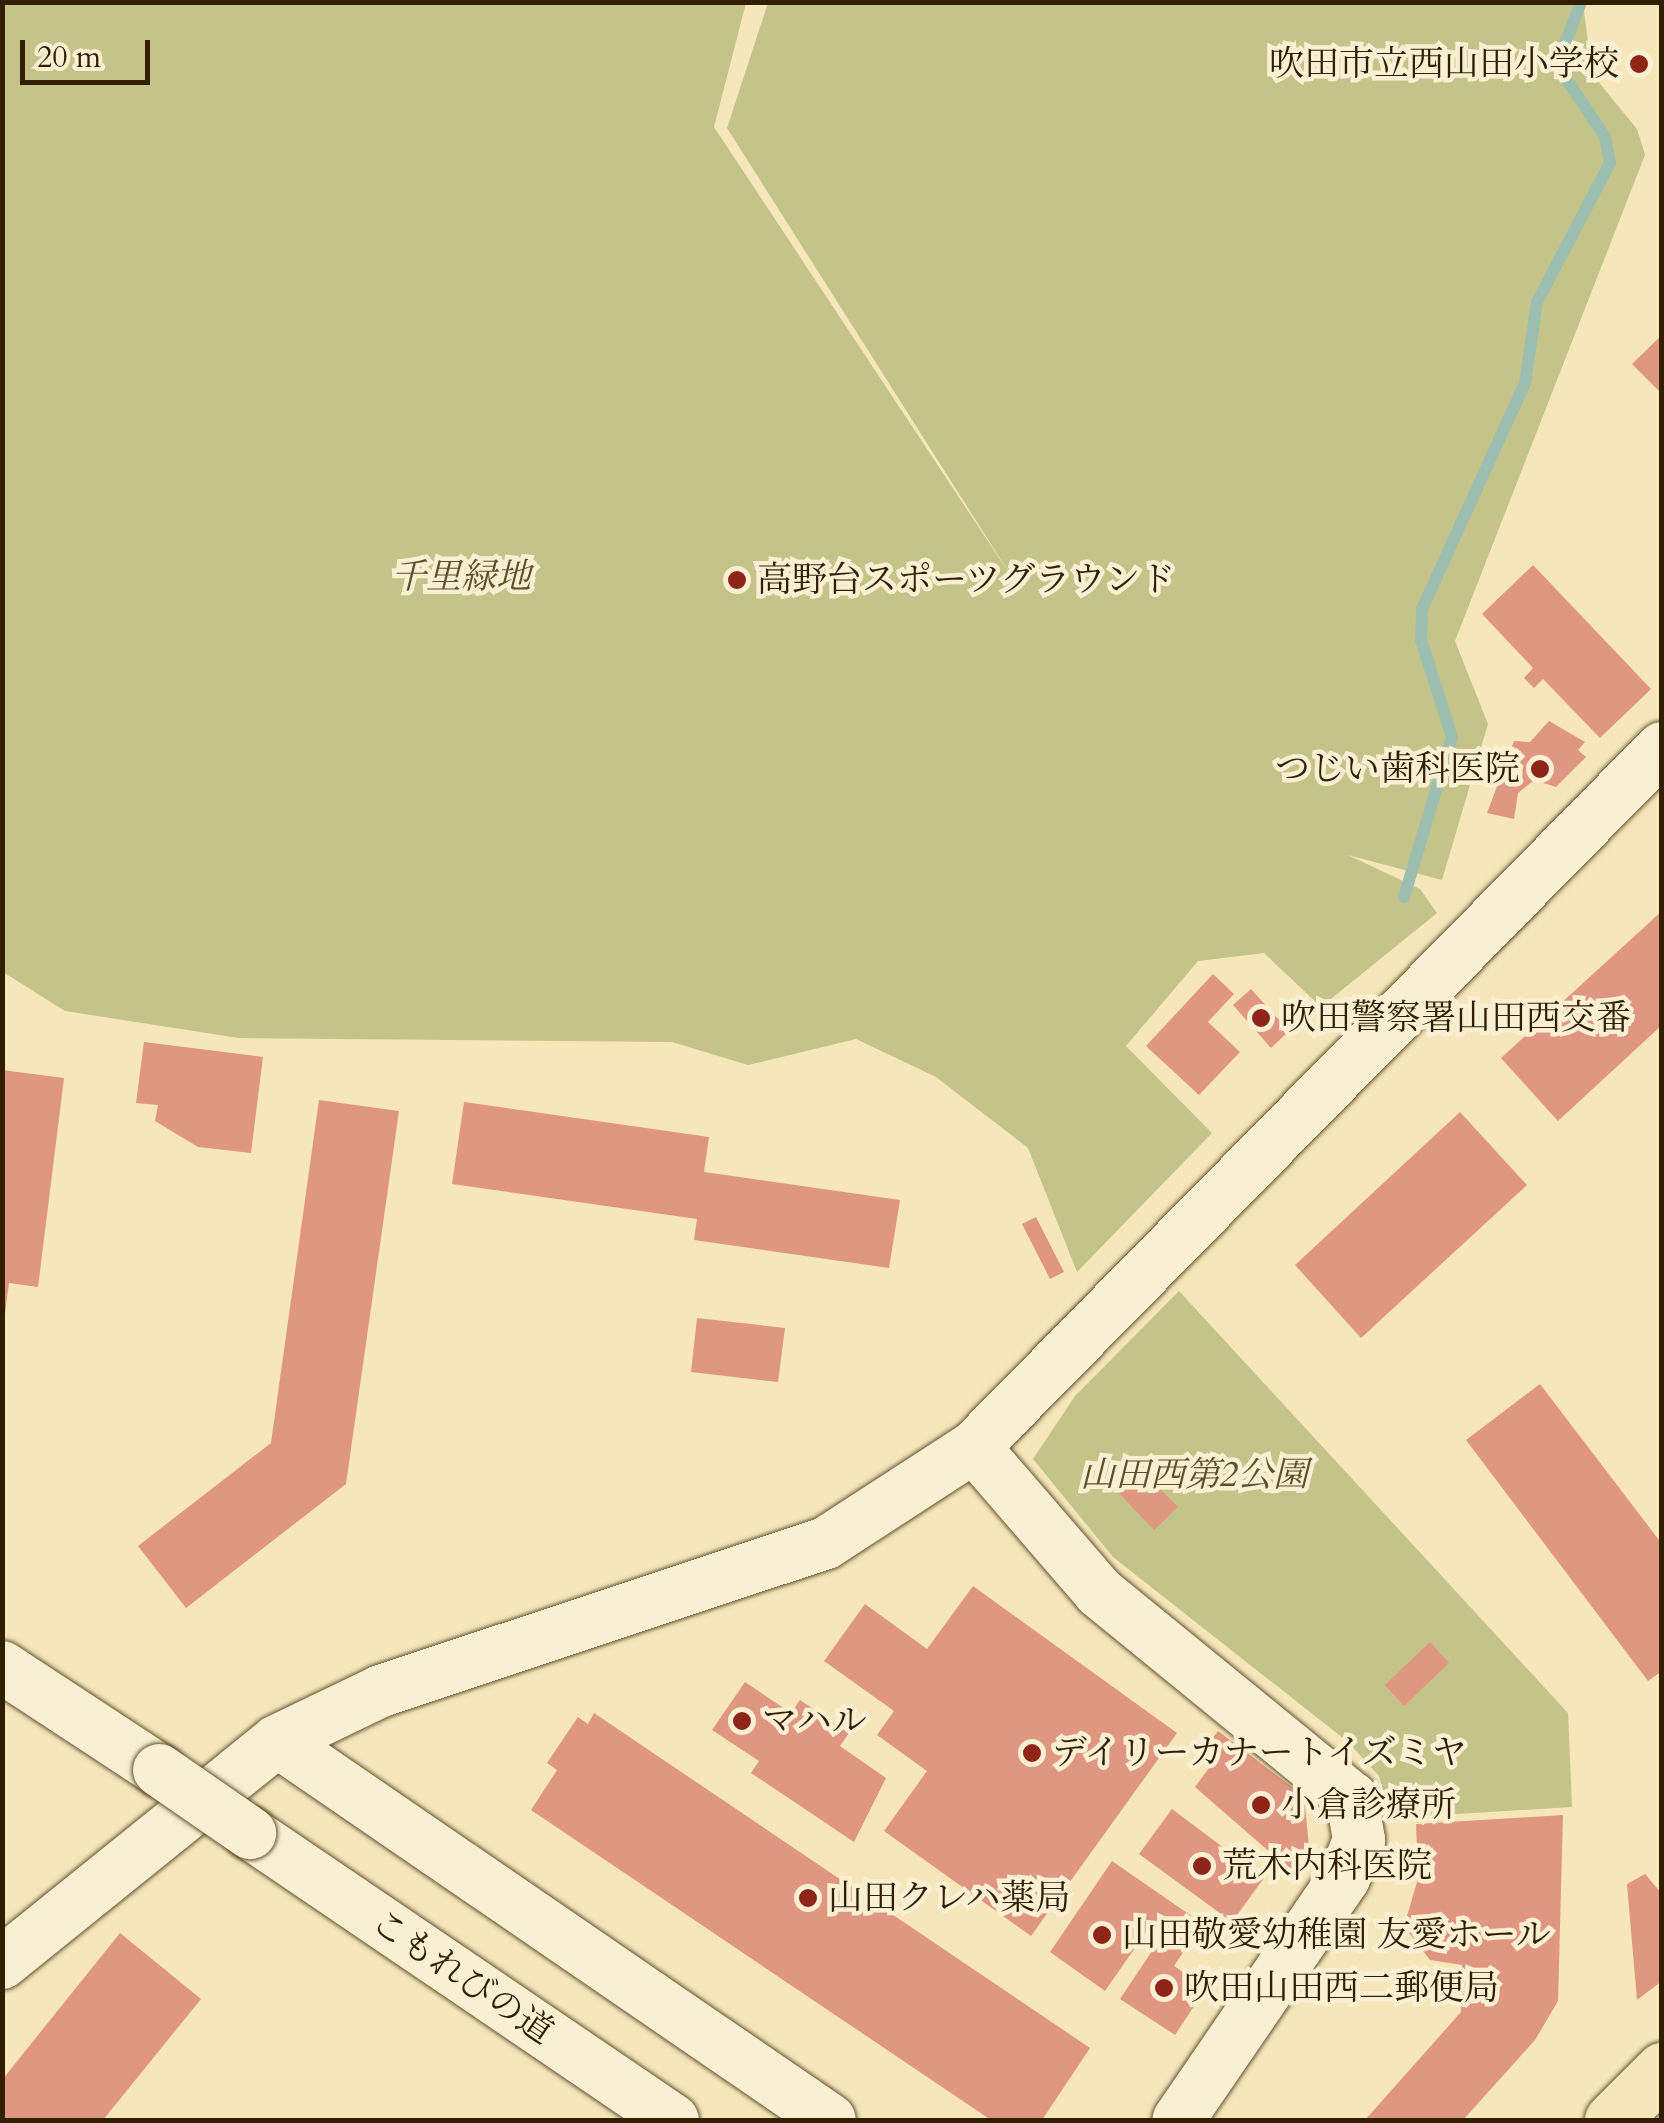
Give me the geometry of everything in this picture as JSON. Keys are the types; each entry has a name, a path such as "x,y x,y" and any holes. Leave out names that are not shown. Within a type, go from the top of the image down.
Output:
{"main road":[{"path":"1612,2120 1662,2070"}],"street":[{"path":"2,1963 277,1741 381,1691 826,1542 974,1447 1662,748"},
{"path":"974,1447 1100,1592 1352,1798 1359,1840 1344,1878 1178,2120"},
{"name":"こもれびの道","path":"2,1667 673,2120"},
{"path":"277,1741 830,2120"}],"green space":[{"name":"千里緑地","path":"2,3 746,3 714,127 1015,582 727,128 768,3 1583,3 1592,74 1637,129 1645,155 1455,641 1488,724 1442,880 1348,855 1420,889 1437,913 1321,1007 1264,953 1198,961 1126,1046 1212,1133 1077,1272 1028,1148 936,1077 856,1039 748,1065 672,1042 239,1038 65,1011 3,972"},
{"name":"山田西第2公園","path":"1179,1291 1568,1713 1572,1807 1391,1818 1379,1776 1348,1742 1113,1557 1033,1459 1075,1396"}],"building":[{"path":"1662,335 1662,394 1632,364"},
{"path":"1533,565 1651,689 1600,738 1543,679 1534,688 1524,678 1533,668 1482,614"},
{"name":"つじい歯科医院","path":"1549,721 1585,742 1578,750 1586,757 1556,787 1534,780 1518,793 1514,819 1487,813 1514,741 1530,742"},
{"path":"1662,911 1662,1025 1558,1121 1501,1058"},
{"path":"1213,974 1234,994 1208,1022 1240,1052 1199,1095 1146,1046"},
{"name":"吹田警察署山田西交番","path":"1251,989 1289,1031 1271,1048 1233,1005"},
{"path":"144,1042 263,1057 251,1153 198,1147 155,1121 158,1105 136,1103"},
{"path":"2,1070 64,1078 38,1287 9,1283 5,1314"},
{"path":"319,1100 399,1111 346,1484 186,1608 138,1546 271,1443"},
{"path":"464,1102 709,1137 704,1172 900,1200 889,1268 694,1240 697,1219 452,1184"},
{"path":"1460,1112 1527,1185 1361,1338 1295,1265"},
{"path":"1036,1217 1064,1272 1050,1279 1022,1224"},
{"path":"697,1318 785,1328 778,1382 691,1372"},
{"path":"1540,1384 1662,1544 1662,1671 1648,1681 1466,1440"},
{"path":"1139,1468 1178,1507 1154,1530 1116,1490"},
{"name":"デイリーカナートイズミヤ","path":"973,1586 1177,1733 1031,1936 884,1831 927,1771 877,1735 894,1711 824,1661 865,1604 927,1649"},
{"path":"1430,1642 1449,1663 1404,1706 1385,1685"},
{"path":"745,1682 791,1713 800,1700 849,1733 840,1746 886,1778 854,1842 751,1773 759,1761 712,1730"},
{"path":"594,1713 1090,2048 1042,2120 991,2120 531,1810 557,1770 547,1763 578,1717 588,1724"},
{"name":"小倉診療所","path":"1218,1731 1304,1796 1310,1857 1296,1875 1195,1787 1209,1768 1198,1758"},
{"name":"荒木内科医院","path":"1172,1809 1264,1878 1232,1922 1139,1854"},
{"path":"1563,1815 1558,2001 1535,2040 1463,2120 1365,2120 1461,2012 1462,1965 1430,1960 1404,1926 1418,1879 1416,1824"},
{"name":"山田敬愛幼稚園 友愛ホール","path":"1112,1861 1203,1924 1187,1946 1153,1922 1105,1991 1050,1952"},
{"path":"1645,1874 1662,1894 1662,1981 1637,2000 1627,1884"},
{"path":"120,1933 201,1999 103,2120 2,2120 2,2080"},
{"path":"1162,1936 1184,1951 1174,1966 1206,1988 1175,2035 1120,1999"}],"waterway":[{"path":"1404,897 1452,737 1421,640 1422,609 1525,383 1537,302 1610,163 1605,137 1557,65 1581,2"}],"place":[{"name":"吹田市立西山田小学校","path":"1639,64"},
{"name":"高野台スポーツグラウンド","path":"737,580"},
{"name":"つじい歯科医院","path":"1540,769"},
{"name":"吹田警察署山田西交番","path":"1261,1018"},
{"name":"マハル","path":"742,1721"},
{"name":"デイリーカナートイズミヤ","path":"1032,1753"},
{"name":"小倉診療所","path":"1261,1805"},
{"name":"荒木内科医院","path":"1202,1866"},
{"name":"山田クレハ薬局","path":"808,1898"},
{"name":"山田敬愛幼稚園 友愛ホール","path":"1102,1935"},
{"name":"吹田山田西二郵便局","path":"1164,1988"}]}
